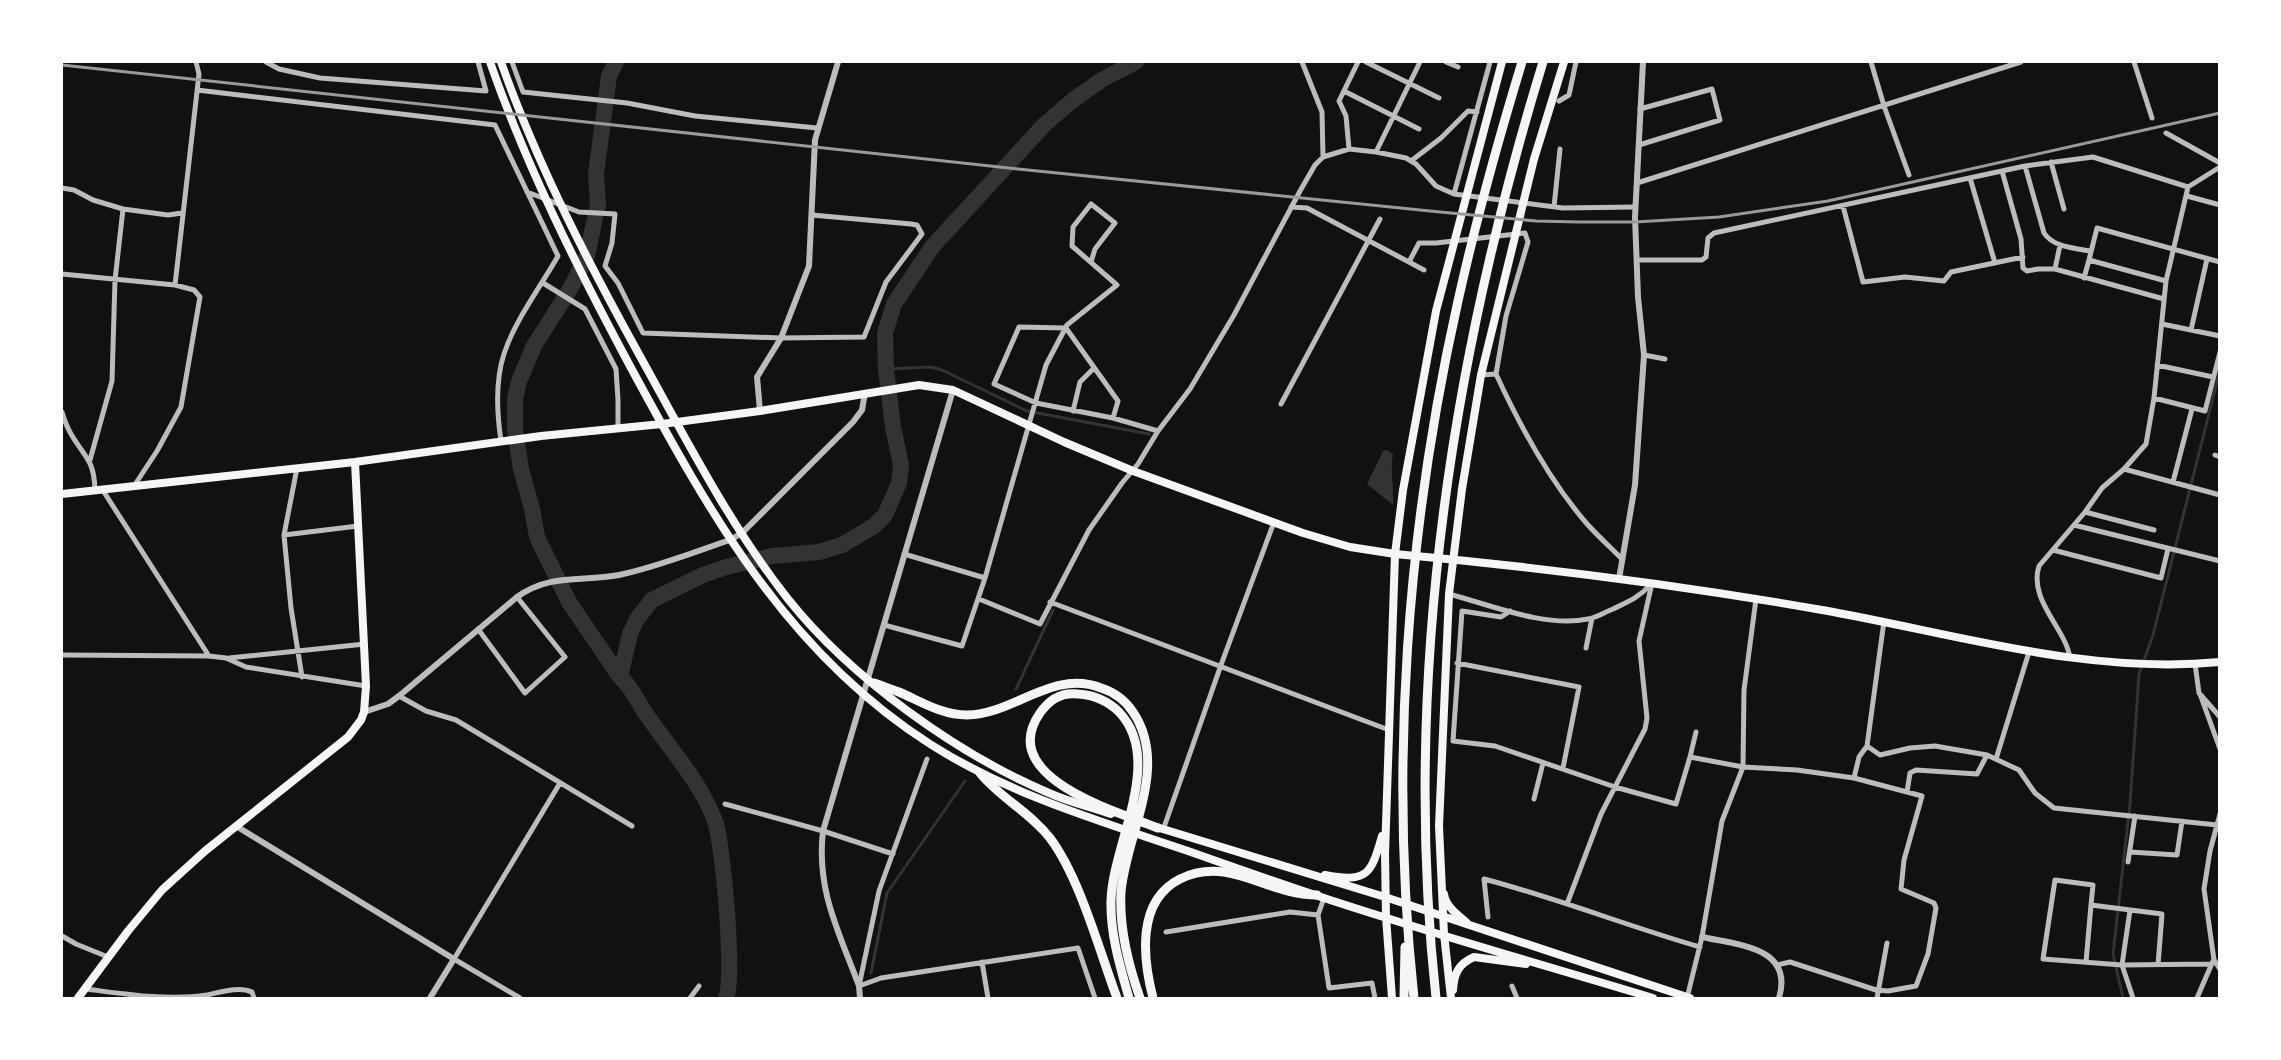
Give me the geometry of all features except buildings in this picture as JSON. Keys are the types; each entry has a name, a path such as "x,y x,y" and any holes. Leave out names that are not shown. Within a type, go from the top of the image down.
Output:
{"highway":[{"path":"1404,999 1406,893 1404,722 1419,529 1436,413 1457,303 1483,199 1522,62"},
{"path":"1437,999 1427,887 1425,773 1435,576 1444,500 1469,347 1485,278 1543,62"},
{"path":"871,681 940,711 966,715 995,711 1056,685 1071,682 1096,686 1121,698 1138,719 1146,744 1143,773 1111,900 1115,945 1129,999"},
{"path":"1143,773 1129,724 1117,710 1101,699 1084,694 1064,695 1050,702 1036,718 1031,736 1033,755 1051,778 1081,796 1161,829"},
{"path":"980,773 992,788 1032,818 1058,850 1074,883 1116,999"},
{"path":"1119,871 1123,927 1130,966 1140,999"},
{"path":"1153,999 1146,956 1147,925 1157,898 1176,881 1203,871 1225,872 1297,895 1320,897"},
{"path":"1406,893 1414,999"}],"main road":[{"path":"490,62 540,189 610,328 662,424 730,540 765,591 811,644 863,694 905,728 980,773 1080,815 1320,897 1653,999"},
{"path":"501,62 551,186 579,244 676,422 742,533 806,620 871,681 940,734 1020,780 1070,801 1385,897 1688,998"},
{"path":"1392,999 1385,897 1395,554 1403,490 1427,357 1457,225 1502,62"},
{"path":"1452,999 1444,934 1439,826 1449,594 1462,489 1481,375 1534,159 1556,98 1564,62"},
{"path":"62,494 355,462 541,436 662,424 759,411 905,385 930,385 953,390 1133,471 1333,543 1370,551 1652,583 1884,621 2029,652 2070,658 2148,664 2220,662"},
{"path":"78,999 108,957 162,890 197,857 340,744 355,729 364,712 365,644 355,462"},
{"path":"1252,858 1350,879 1360,876 1373,865 1386,820"},
{"path":"1442,882 1445,900 1455,913 1470,926"},
{"path":"1452,999 1457,969 1466,960 1474,957 1559,969"}],"street":[{"path":"175,285 199,74 196,62"},
{"path":"266,62 279,69 320,78 486,92 478,62"},
{"path":"279,62 279,69"},
{"path":"512,62 523,92 621,102 695,116 817,128"},
{"path":"759,411 757,377 781,338 809,266 817,128 838,62"},
{"path":"1302,62 1322,112 1323,157"},
{"path":"1349,149 1346,116 1339,101 1358,62"},
{"path":"1366,62 1439,98"},
{"path":"1376,152 1420,62"},
{"path":"1446,62 1458,67"},
{"path":"1454,194 1490,62"},
{"path":"1556,98 1569,95 1576,62"},
{"path":"1619,579 1635,485 1644,355 1635,207 1643,62"},
{"path":"1871,62 1909,175"},
{"path":"1637,183 2021,62"},
{"path":"2134,62 2151,118"},
{"path":"1639,145 1720,120 1712,88 1641,109"},
{"path":"197,90 495,125 558,256 509,339 502,356 498,385 503,441"},
{"path":"1344,91 1419,129"},
{"path":"1412,161 1441,138 1468,111 1477,112"},
{"path":"2070,658 2068,649 2044,609 2036,574 2039,566 2085,512 2102,488 2124,469 2146,444 2154,398 2166,281 2188,187 2220,165 2166,133"},
{"path":"979,599 1040,624 1089,530 1190,389 1315,165 1323,157 1349,149 1376,152 1412,161 1436,186 1454,194 1554,207 1635,207"},
{"path":"1554,207 1560,149"},
{"path":"1637,260 1702,260 1706,257 1708,238 1714,232 2051,162 2093,157 2188,187"},
{"path":"2051,162 2064,209"},
{"path":"2025,166 2044,233 2048,239 2060,245 2090,251"},
{"path":"2002,171 2021,239 2023,268 2027,272 2038,268 2055,269 2164,299"},
{"path":"1970,178 1995,263"},
{"path":"62,188 74,190 93,200 123,210 168,215 182,213"},
{"path":"527,192 579,212 615,214 612,243 605,266 618,283 643,333 781,338 864,337 886,282 922,234 917,225 812,215"},
{"path":"2187,196 2220,205"},
{"path":"884,625 962,646 979,599 1046,366 1066,328 1117,285 1072,246 1073,227 1091,204 1115,223 1095,249 1091,262"},
{"path":"1843,206 1863,282 1905,277 1944,281 1952,272 2023,257"},
{"path":"1291,207 1307,208 1424,270"},
{"path":"90,460 111,381 115,279 123,210"},
{"path":"1281,404 1380,219"},
{"path":"2084,278 2097,228 2220,262"},
{"path":"1409,261 1419,243 1525,233 1528,242 1506,316 1496,374 1517,420 1551,475 1588,524 1621,558"},
{"path":"2055,269 2060,245"},
{"path":"2190,330 2207,259"},
{"path":"2089,260 2166,281"},
{"path":"62,274 175,285 194,290 200,297 181,407 136,486"},
{"path":"543,283 585,309 616,369 618,429"},
{"path":"2162,324 2220,336"},
{"path":"1066,328 1019,327 994,384 1035,406 1113,418 1158,431"},
{"path":"1066,328 1118,401 1113,418"},
{"path":"2154,398 2205,411 2220,352"},
{"path":"1644,355 1665,359"},
{"path":"2157,365 2213,377"},
{"path":"1073,411 1080,382 1094,368"},
{"path":"1481,375 1496,374"},
{"path":"860,999 859,986 827,897 821,863 823,831 863,694 871,681 904,554 953,390"},
{"path":"364,712 388,704 517,597 544,582 629,572 730,540 742,533 853,422 862,410 865,392"},
{"path":"2173,483 2192,409"},
{"path":"62,411 70,434 90,460 99,490 210,656"},
{"path":"297,468 284,535 291,608 302,677"},
{"path":"2124,469 2220,495"},
{"path":"2085,512 2154,530"},
{"path":"1161,829 1274,522"},
{"path":"2074,525 2220,561"},
{"path":"284,535 358,526"},
{"path":"2053,550 2161,578 2168,549"},
{"path":"904,554 985,578"},
{"path":"1449,594 1551,622 1592,618 1641,595 1652,583"},
{"path":"1567,904 1601,814 1645,729 1647,718 1639,641 1652,583"},
{"path":"478,629 525,693 565,657 517,597"},
{"path":"1688,998 1702,937 1722,821 1743,767 1744,690 1756,599"},
{"path":"1050,602 1389,730"},
{"path":"1510,611 1500,617 1462,611 1453,741 1495,746 1615,787 1676,804 1696,732"},
{"path":"1586,648 1592,618"},
{"path":"1854,778 1859,757 1867,746 1884,621"},
{"path":"62,655 226,658 365,644"},
{"path":"1996,759 2029,652"},
{"path":"226,658 246,667 366,686"},
{"path":"1457,663 1579,687 1563,768"},
{"path":"2195,664 2199,693 2210,729 2220,749"},
{"path":"2199,693 2220,717"},
{"path":"399,696 426,711 456,720 632,826"},
{"path":"1867,746 1880,755 1910,748 1935,746 1987,755 2019,770 2035,793 2054,808 2217,825"},
{"path":"1907,792 1910,773 1916,770 1977,774 1987,755"},
{"path":"1690,758 1743,767 1797,770 1854,778 1922,796 1904,860 1902,890 1934,903 1936,908 1928,954 1916,986 1888,991 1878,990 1790,962 1777,965"},
{"path":"859,986 879,891 927,759"},
{"path":"1534,799 1543,763"},
{"path":"430,999 560,783"},
{"path":"725,804 823,831 892,854"},
{"path":"2197,999 2212,962 2204,890 2220,814"},
{"path":"2128,862 2132,816"},
{"path":"2130,852 2177,855 2182,821"},
{"path":"236,826 520,999"},
{"path":"1488,917 1484,879 1567,904 1636,929 1700,947"},
{"path":"2086,962 2093,885 2055,880 2043,959 2120,965 2212,962 2220,969"},
{"path":"1320,897 1318,915 1329,988 1372,982 1375,999"},
{"path":"2091,905 2162,914 2158,964"},
{"path":"2130,910 2120,965 2133,999"},
{"path":"1166,932 1290,912 1318,915"},
{"path":"62,936 108,957"},
{"path":"1702,937 1751,947 1770,955 1777,965 1782,980 1779,999"},
{"path":"1877,999 1887,944"},
{"path":"859,986 881,978 1078,948 1095,999"},
{"path":"982,962 988,999"},
{"path":"690,999 699,986"},
{"path":"1512,986 1517,999"},
{"path":"86,988 133,995 197,996 245,989 252,992 254,999"}],"shaded area":[{"path":"1386,450 1393,454 1393,505 1367,484 1383,451"}],"waterway":[{"path":"616,62 609,76 596,174 598,204 587,256 570,289 534,346 519,381 515,399 515,430 521,469 537,537 569,602 693,779 715,821 721,856 729,939 726,998"},
{"path":"620,677 630,634 637,619 652,600 703,575 726,567 772,556 819,552 842,545 874,526 885,515 899,483 901,465 893,427 886,369 885,333 894,304 932,247 1044,125 1073,100 1103,79 1136,62"},
{"path":"886,369 931,367 942,370 1027,411 1149,434"},
{"path":"2123,998 2113,954 2130,804 2139,674 2153,635 2220,370"},
{"path":"1016,689 1053,610"},
{"path":"871,973 887,893 965,781"}],"railway":[{"path":"62,65 1018,169 1440,212 1536,221 1579,222 1635,222 1719,217 1828,201 2220,113"}]}
